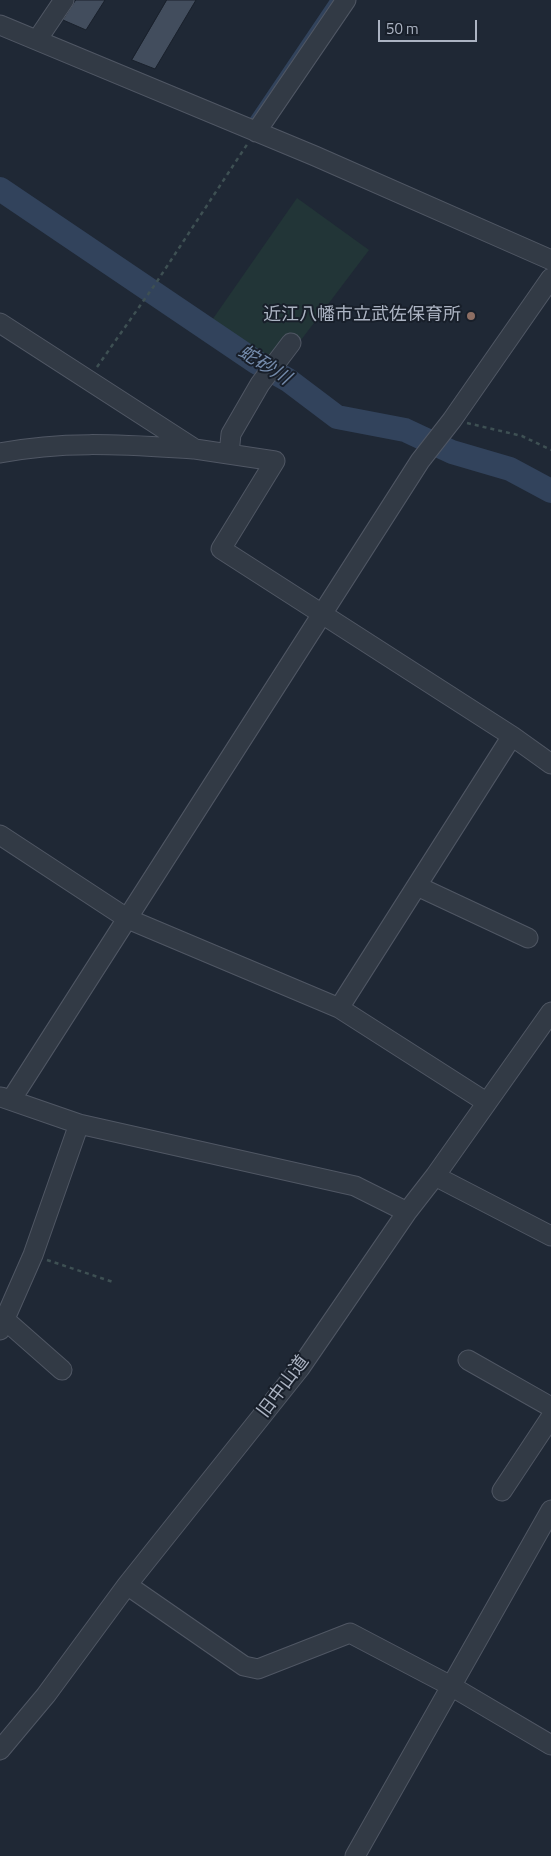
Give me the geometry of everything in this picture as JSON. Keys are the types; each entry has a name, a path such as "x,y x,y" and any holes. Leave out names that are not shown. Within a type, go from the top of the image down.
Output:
{"street":[{"path":"37,40 64,0"},
{"path":"256,132 346,0"},
{"path":"0,25 256,132 551,260"},
{"path":"407,1212 356,1186 79,1124 6,1098 128,919 426,453 452,420 551,278"},
{"path":"0,323 195,449"},
{"path":"229,454 230,434 260,384 291,343"},
{"path":"0,453 28,448 101,443 195,449 275,461 221,549 512,736 551,764"},
{"path":"339,1008 512,736"},
{"path":"0,835 128,919 339,1008 486,1102"},
{"path":"417,886 528,938"},
{"name":"旧中山道","path":"0,1750 46,1695 127,1585 300,1368 407,1212 435,1176 551,1012"},
{"path":"62,1370 2,1324 33,1255 79,1124"},
{"path":"435,1176 551,1236"},
{"path":"468,1360 551,1407"},
{"path":"502,1491 551,1417"},
{"path":"355,1856 551,1510"},
{"path":"127,1585 244,1666 258,1669 350,1633 451,1686 551,1745"}],"path":[{"path":"89,380 256,132"},
{"path":"452,420 522,436 551,450"},
{"path":"33,1255 113,1282"}],"shaded area":[{"path":"297,198 369,250 298,344 268,359 210,323"}],"building":[{"path":"76,0 105,0 86,30 63,20"},
{"path":"167,0 196,0 155,69 132,60"}],"waterway":[{"path":"251,120 332,0"},
{"name":"蛇砂川","path":"0,189 256,362 288,380 337,417 405,430 452,452 510,469 551,491"}],"place":[{"name":"近江八幡市立武佐保育所","path":"471,316"}]}
